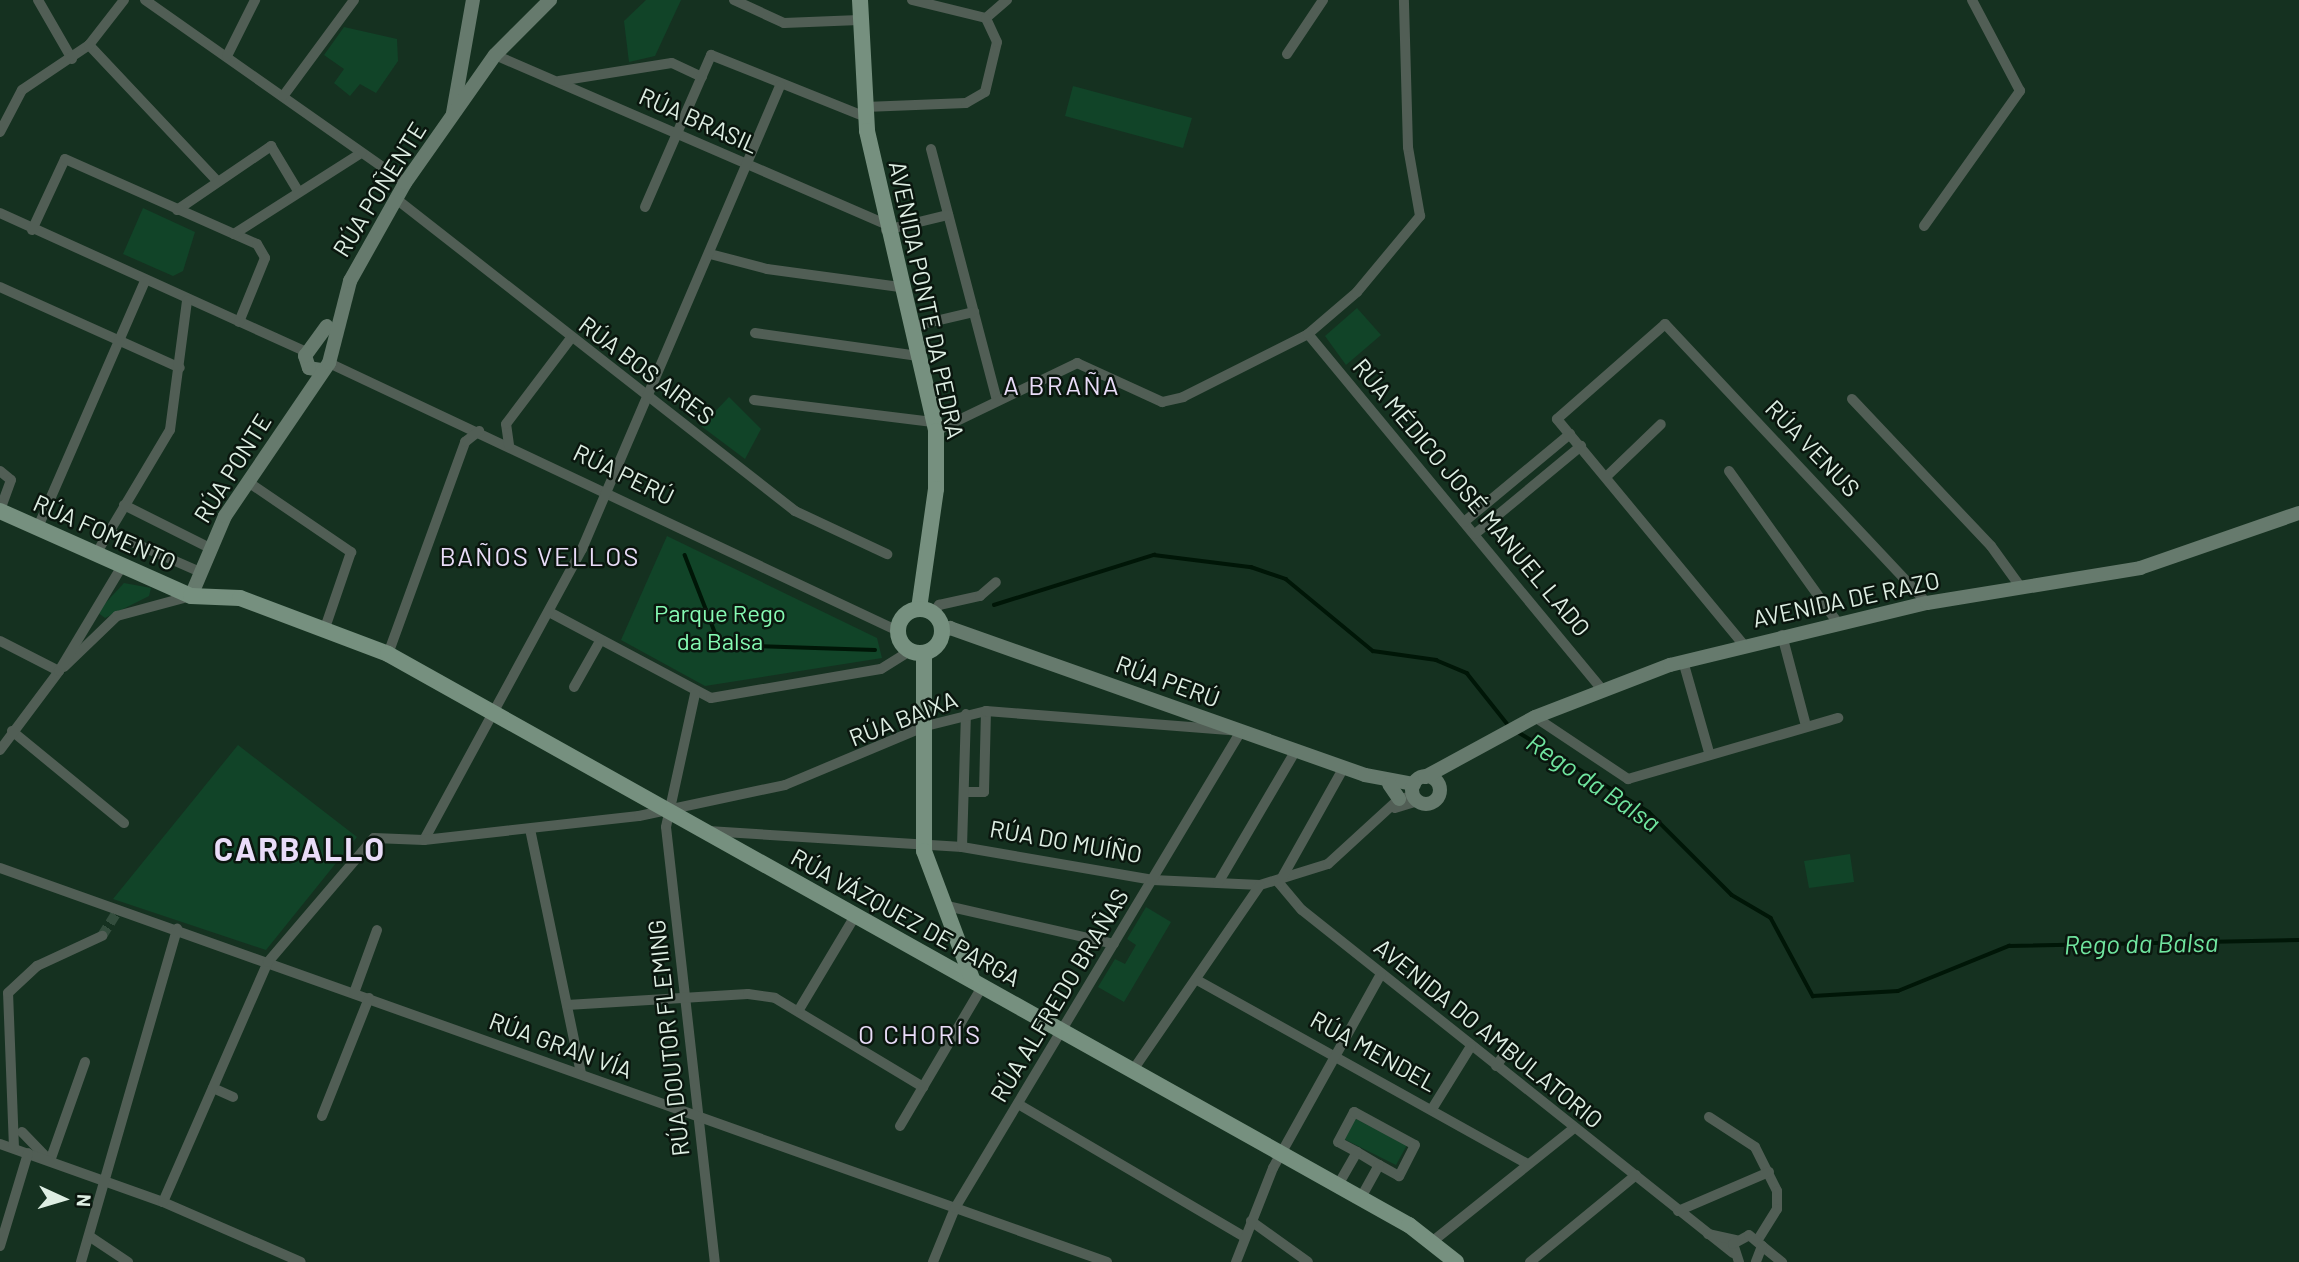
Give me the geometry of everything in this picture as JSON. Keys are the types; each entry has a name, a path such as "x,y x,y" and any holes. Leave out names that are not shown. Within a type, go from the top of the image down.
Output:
{"main road":[{"name":"AVENIDA PONTE DA PEDRA","path":"860,0 865,112 885,227 935,427 936,489 926,610"},
{"name":"RÚA FOMENTO","path":"0,511 191,596"},
{"name":"RÚA VÁZQUEZ DE PARGA","path":"191,596 229,596 325,628 388,654 855,916 970,975 1132,1070 1361,1198 1433,1241 1456,1262"},
{"path":"917,652 943,631 926,610 902,618 898,631 917,652 925,676 923,845 970,975 1005,997"}],"street":[{"path":"38,0 72,60"},
{"path":"0,132 22,90 72,60 89,45 124,0"},
{"path":"145,0 284,95 405,183"},
{"path":"227,56 255,0"},
{"path":"284,95 354,0"},
{"path":"453,114 455,79 473,0"},
{"name":"RÚA POÑENTE","path":"320,356 347,289 395,198 495,55 550,0"},
{"path":"734,0 784,23 859,20"},
{"path":"912,0 986,18"},
{"path":"986,18 1007,0"},
{"path":"1287,54 1323,0"},
{"path":"754,400 935,427 1077,363 1162,402 1308,334 1374,275 1420,216 1407,129 1404,0"},
{"path":"1924,226 2020,91 1972,0"},
{"path":"645,207 711,55 780,86 865,112 975,99 985,92 997,42 986,18"},
{"path":"89,45 216,181"},
{"name":"RÚA BRASIL","path":"495,55 885,227"},
{"path":"559,81 672,63 702,76"},
{"path":"455,79 474,87"},
{"path":"424,840 549,616 710,254 780,86"},
{"path":"177,210 271,146 298,191"},
{"path":"931,149 997,401"},
{"path":"234,234 361,153"},
{"path":"32,230 65,159 257,244 265,258 239,322"},
{"name":"RÚA BOS AIRES","path":"395,198 647,398 795,511 887,554"},
{"name":"RÚA PERÚ","path":"0,213 187,300 320,356 898,631"},
{"path":"885,227 948,215"},
{"path":"710,254 767,269 900,287"},
{"path":"38,527 145,281"},
{"path":"0,287 180,368"},
{"path":"96,554 170,430 187,300"},
{"path":"910,327 974,312"},
{"name":"RÚA VENUS","path":"1570,434 1557,419 1665,324 1927,603"},
{"path":"755,333 918,356"},
{"name":"RÚA MÉDICO JOSÉ MANUEL LADO","path":"1308,334 1602,689"},
{"path":"509,445 506,424 571,338"},
{"name":"RÚA PONTE","path":"191,596 210,548 320,356"},
{"path":"1852,399 1991,546 2022,589"},
{"path":"1606,477 1661,424"},
{"path":"388,654 465,442 480,431"},
{"path":"1464,522 1570,434 1743,645"},
{"path":"1475,534 1581,446"},
{"path":"0,471 11,480 0,511"},
{"path":"1730,471 1837,622"},
{"path":"1515,479 1526,491"},
{"path":"248,482 352,552 325,628"},
{"path":"124,505 210,548"},
{"name":"AVENIDA DE RAZO","path":"1501,734 1602,689 1683,661 1782,635 1927,603 2140,568 2299,513"},
{"path":"109,532 200,572"},
{"path":"59,671 85,619 122,566"},
{"path":"147,606 155,596 151,579"},
{"path":"926,610 939,605 964,603 996,582"},
{"path":"0,750 59,671 96,632 117,616 191,596"},
{"path":"549,616 695,694 731,698 881,669 917,652"},
{"path":"85,619 96,632"},
{"name":"RÚA PERÚ","path":"943,631 950,628 1384,781 1411,794"},
{"path":"1782,635 1806,726"},
{"path":"0,641 59,671"},
{"path":"574,687 600,641"},
{"path":"1683,661 1709,752"},
{"name":"RÚA DOUTOR FLEMING","path":"695,694 669,810 696,1116 715,1262"},
{"path":"964,792 984,792 986,710"},
{"name":"RÚA BAIXA","path":"268,962 374,838 424,840 669,810 785,785 926,726 986,710 1173,728 1241,731"},
{"path":"1173,728 1181,710"},
{"path":"962,847 966,714"},
{"path":"1535,717 1628,779 1709,752 1838,718"},
{"path":"12,731 124,823"},
{"name":"RÚA ALFREDO BRAÑAS","path":"933,1262 955,1208 1241,731"},
{"name":"RÚA DO MUÍÑO","path":"705,830 962,847 1153,880 1279,883 1328,864 1446,765 1501,734"},
{"path":"1218,883 1296,750"},
{"path":"1411,794 1439,787 1446,765"},
{"path":"1279,883 1344,767"},
{"name":"RÚA DO MUÍÑO","path":"1411,794 1433,802 1439,787"},
{"path":"530,829 581,1074"},
{"name":"RÚA GRAN VÍA","path":"0,868 177,929 1100,1261"},
{"name":"AVENIDA DO AMBULATORIO","path":"1279,883 1381,974 1736,1257"},
{"path":"1132,1070 1197,980 1260,884"},
{"path":"947,906 1114,944"},
{"path":"800,1008 855,916"},
{"path":"81,1262 177,929"},
{"path":"354,993 377,930"},
{"path":"0,1246 20,1151 4,991 37,965 102,936"},
{"path":"163,1202 268,962"},
{"path":"1236,1262 1281,1153 1381,974"},
{"path":"900,1126 923,1087 970,975"},
{"name":"RÚA MENDEL","path":"1197,980 1336,1052 1527,1164"},
{"path":"567,1005 748,994 800,1008 923,1087"},
{"path":"322,1116 369,998"},
{"path":"1496,1066 1511,1045"},
{"path":"1432,1109 1471,1046"},
{"path":"50,1161 85,1062"},
{"path":"213,1088 233,1097"},
{"path":"1018,1104 1245,1237"},
{"path":"1354,1112 1415,1145 1399,1176 1379,1165 1338,1142 1354,1112"},
{"path":"1709,1117 1755,1147 1769,1172 1777,1209 1760,1242 1757,1261 1781,1262"},
{"path":"17,1125 50,1161"},
{"path":"17,1125 0,1142 163,1202 301,1262"},
{"path":"1433,1241 1574,1128"},
{"path":"40,1152 54,1149"},
{"path":"1338,1185 1357,1152"},
{"path":"1361,1198 1379,1165"},
{"path":"1678,1211 1769,1172"},
{"path":"1530,1262 1636,1175"},
{"path":"1251,1221 1308,1262"},
{"name":"AVENIDA DO AMBULATORIO","path":"1708,1234 1760,1242"},
{"path":"89,1236 128,1262"},
{"path":"1736,1240 1736,1257"},
{"path":"1760,1242 1781,1262"}],"green space":[{"path":"646,0 681,0 655,56 629,62 624,21"},
{"path":"344,27 397,39 398,61 376,93 360,84 350,96 334,83 344,69 324,55"},
{"path":"1073,86 1192,118 1183,148 1065,116"},
{"path":"143,208 195,232 183,271 173,276 123,254"},
{"path":"1357,308 1381,335 1346,365 1325,336"},
{"path":"729,397 761,429 745,459 701,426"},
{"name":"Parque Rego da Balsa","path":"667,536 877,638 882,658 705,686 621,640"},
{"path":"124,583 151,588 149,596 105,618 97,612"},
{"path":"238,745 357,837 266,950 113,899"},
{"path":"1850,854 1854,882 1809,888 1804,861"},
{"path":"1146,907 1171,922 1124,1002 1098,987 1115,959 1125,964 1136,945 1127,939"},
{"path":"1354,1118 1407,1145 1396,1165 1344,1139"}],"waterway":[{"path":"685,555 720,645 875,650"},
{"name":"Rego da Balsa","path":"994,605 1154,555 1251,567 1286,579 1373,651 1436,660 1467,673 1509,726"},
{"name":"Rego da Balsa","path":"1518,732 1649,812 1732,895 1771,918 1813,996 1898,991 2009,946 2299,940"}],"tunnel":[{"path":"102,936 118,910"}],"district":[{"name":"A BRAÑA","path":"1062,385"},
{"name":"BAÑOS VELLOS","path":"540,556"},
{"name":"CARBALLO","path":"300,848"},
{"name":"O CHORÍS","path":"920,1034"}]}
